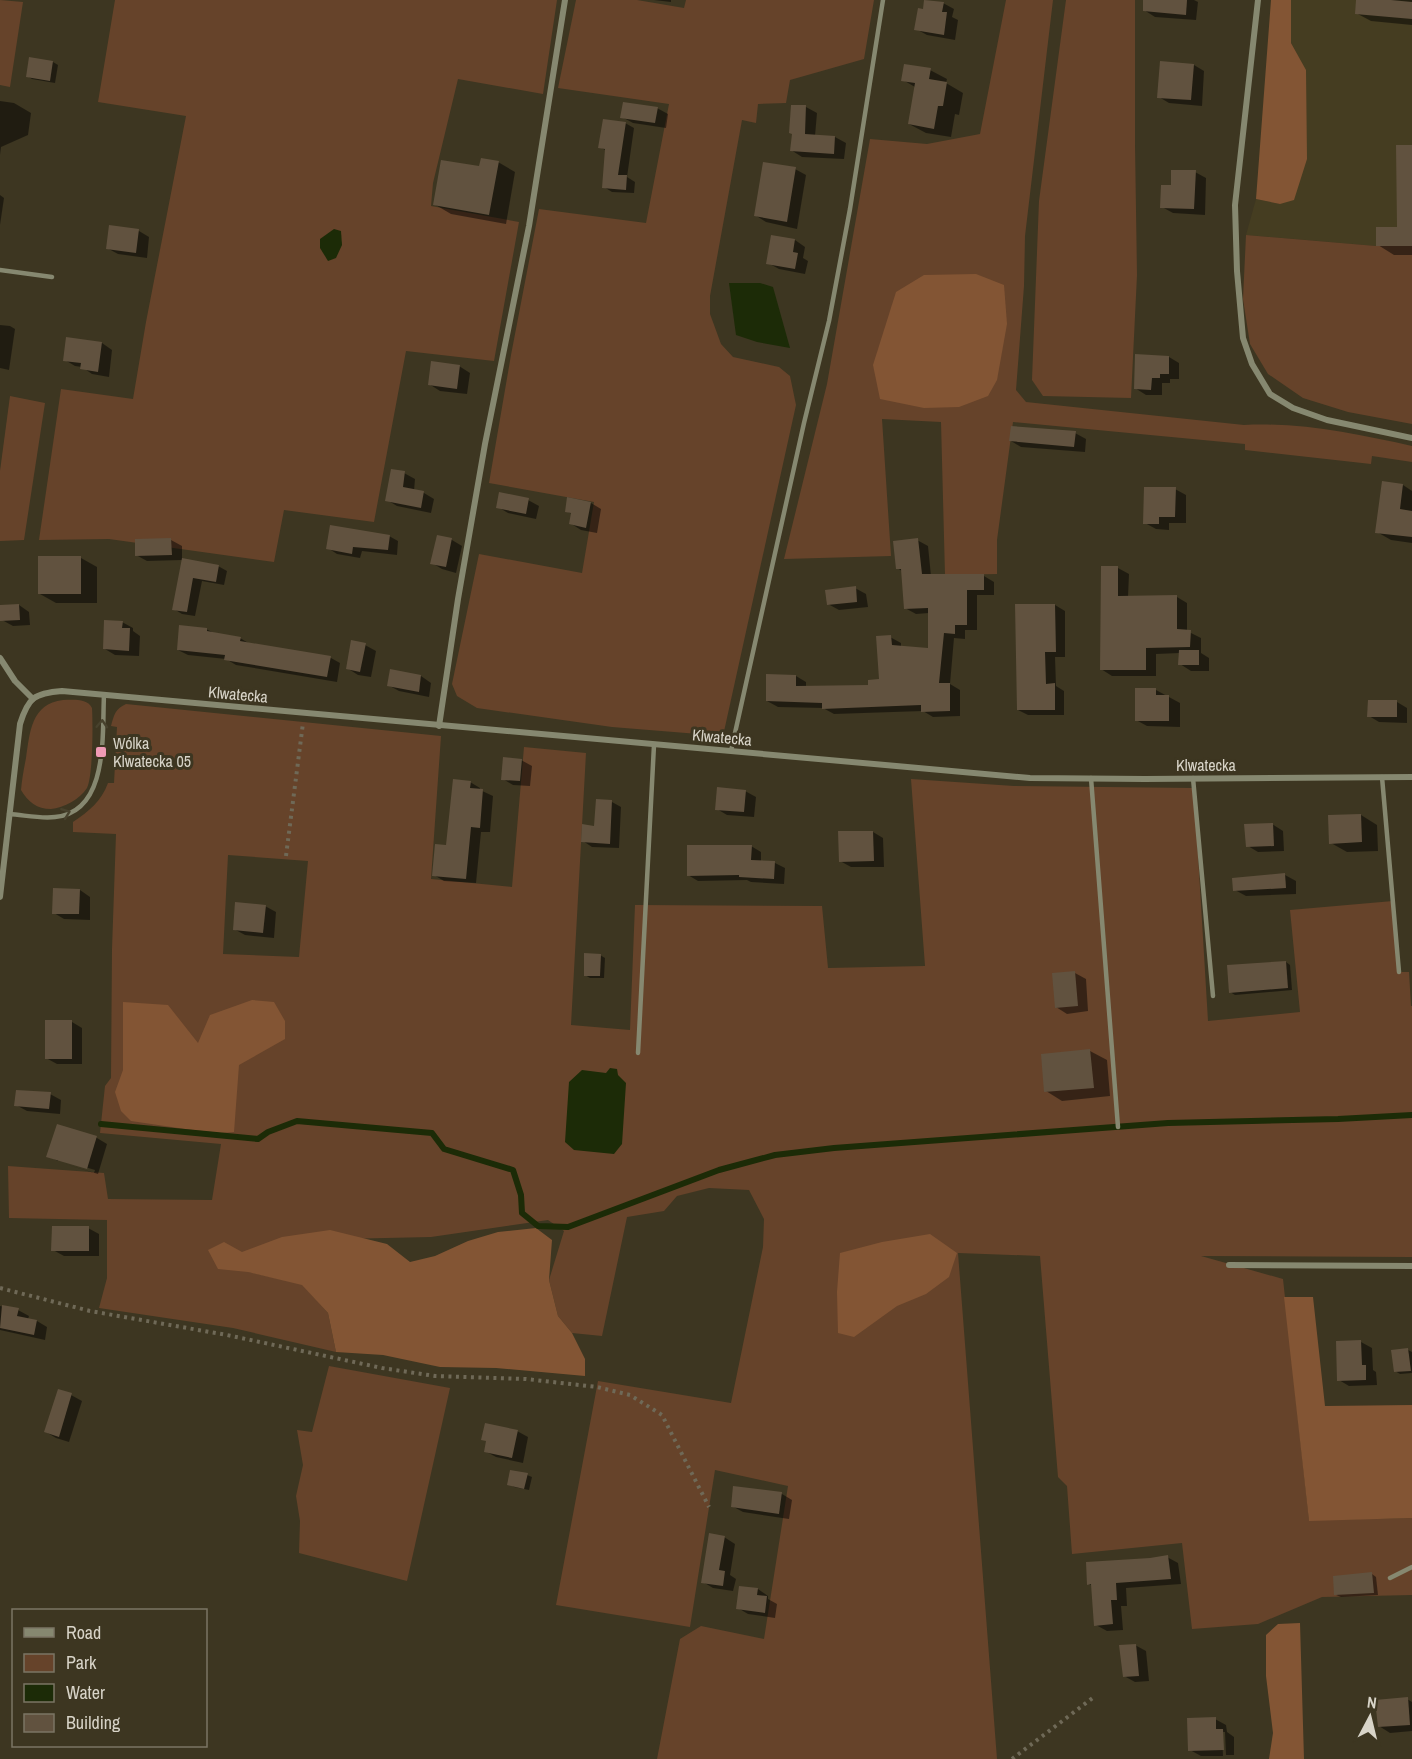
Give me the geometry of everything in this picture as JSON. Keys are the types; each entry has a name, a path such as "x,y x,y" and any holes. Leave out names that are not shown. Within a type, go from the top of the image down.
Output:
{"street":[{"path":"439,726 485,444 529,226 565,0"},
{"path":"1258,0 1235,205 1237,271 1243,338 1252,364 1270,394 1293,408 1327,420 1412,438"},
{"path":"0,658 15,681 33,699 27,705 20,724 0,897"},
{"name":"Klwatecka","path":"33,699 40,694 62,692 104,695 1030,778 1412,777"},
{"path":"1229,1265 1412,1266"}],"lane":[{"path":"731,752 829,321 852,198 883,0"},
{"path":"0,270 52,277"},
{"path":"9,814 54,818 75,811 93,792 99,772 104,695"},
{"path":"638,1053 654,745"},
{"path":"1382,777 1399,972"},
{"path":"1091,778 1118,1127"},
{"path":"1193,778 1213,996"},
{"path":"1390,1578 1412,1567"}],"path":[{"path":"286,856 304,714"},
{"path":"0,1288 90,1311 227,1335 382,1368 435,1376 526,1379 585,1385 630,1395 662,1415 709,1507"},
{"path":"1012,1759 1094,1697"}],"shaded area":[{"path":"1271,0 1291,0 1291,43 1306,70 1307,159 1294,200 1280,204 1256,199"},
{"path":"1291,0 1412,0 1412,246 1376,246 1246,235 1256,199 1280,204 1306,71 1291,43"},
{"path":"976,274 1004,285 1007,324 997,380 988,396 959,407 924,408 880,399 873,365 896,292 924,275"},
{"path":"252,1000 274,1002 285,1021 285,1039 239,1065 234,1132 221,1133 131,1121 121,1111 115,1092 123,1070 123,1002 168,1005 198,1043 210,1015"},
{"path":"536,1228 552,1240 549,1280 558,1316 572,1333 585,1359 585,1376 496,1368 440,1367 383,1355 336,1352 328,1313 302,1285 248,1272 218,1269 208,1250 224,1242 242,1252 282,1237 330,1230 387,1244 410,1262 435,1256 468,1241 498,1232"},
{"path":"930,1234 957,1253 949,1277 926,1294 897,1306 854,1337 838,1333 837,1292 840,1253 882,1242"},
{"path":"1284,1297 1313,1297 1325,1406 1412,1405 1412,1518 1309,1521"},
{"path":"1300,1623 1304,1759 1269,1759 1273,1733 1266,1676 1266,1635 1278,1624"}],"green space":[{"path":"0,0 23,2 10,87 0,85"},
{"path":"115,0 557,0 543,94 458,79 433,183 431,206 519,222 494,361 406,351 374,522 284,510 274,562 109,539 39,540 61,389 133,399 186,116 98,102"},
{"path":"576,0 637,0 684,8 686,0 874,0 864,59 790,80 786,103 758,104 756,123 742,120 710,296 710,314 721,344 733,357 779,367 790,376 796,405 723,736 612,727 477,708 457,696 452,684 479,554 582,573 594,502 489,483 539,209 646,223 669,104 558,88"},
{"path":"1006,0 1053,0 1025,236 1024,286 1016,390 1026,402 1244,425 1287,425 1329,430 1412,446 1412,462 1372,456 1371,464 1245,450 1245,444 1013,422 997,540 997,574 945,575 941,422 882,419 891,556 784,559 827,384 870,139 927,144 980,134"},
{"path":"1066,0 1135,0 1137,275 1131,398 1043,396 1032,380 1039,201"},
{"path":"1246,235 1376,246 1412,246 1412,424 1348,412 1303,398 1268,374 1250,344 1243,299"},
{"path":"10,396 45,403 24,540 0,541 0,471"},
{"path":"63,700 83,701 92,708 89,782 80,796 71,802 61,807 46,809 33,804 21,790 23,774 31,729 38,713 44,707"},
{"path":"126,704 441,736 431,879 512,887 524,747 586,753 571,1025 630,1030 635,905 822,906 828,968 925,966 911,779 1014,786 1194,788 1208,1021 1300,1012 1290,910 1393,901 1399,972 1409,972 1412,1006 1412,1257 1201,1256 1283,1279 1309,1520 1412,1518 1412,1595 1322,1597 1258,1624 1192,1629 1182,1543 1072,1554 1067,1486 1058,1477 1040,1256 958,1253 997,1759 657,1759 680,1639 701,1626 764,1639 788,1486 715,1470 690,1627 556,1605 598,1381 731,1403 763,1247 764,1219 749,1190 709,1188 677,1196 664,1211 627,1217 602,1336 572,1333 558,1316 549,1280 564,1231 548,1220 431,1237 295,1240 249,1272 302,1284 328,1313 336,1352 233,1328 99,1308 107,1278 107,1220 9,1218 8,1166 104,1173 108,1199 212,1200 221,1144 100,1133 105,1086 111,1078 116,834 73,832 73,822 94,806 108,783 114,783 117,727 111,726 119,708","holes":["228,855 308,861 299,957 223,954"]},
{"path":"329,1366 450,1388 407,1581 299,1553 300,1521 296,1496 303,1465 297,1430 312,1432"}],"water":[{"path":"334,229 341,231 342,245 336,258 328,261 320,248 320,239"},
{"path":"729,283 760,283 773,287 790,348 757,342 736,335"},
{"path":"610,1068 617,1069 618,1075 626,1083 622,1144 614,1154 574,1150 565,1142 569,1082 582,1070 606,1073"}],"building":[{"path":"924,0 944,2 942,12 947,12 944,35 914,30 918,8 923,9"},
{"path":"1143,0 1187,0 1186,15 1143,11"},
{"path":"1356,0 1412,2 1412,19 1355,14"},
{"path":"29,57 53,61 50,81 26,77"},
{"path":"1160,61 1194,64 1191,100 1157,98"},
{"path":"904,64 931,68 929,79 947,82 943,106 938,106 934,129 908,124 915,83 901,81"},
{"path":"623,102 658,107 655,123 620,118"},
{"path":"791,105 806,105 805,134 835,136 834,154 790,151"},
{"path":"603,119 626,122 618,175 627,175 626,190 602,188 605,149 598,148"},
{"path":"1396,145 1412,145 1412,246 1376,246 1376,227 1397,227"},
{"path":"481,158 499,161 489,215 433,205 441,160 479,166"},
{"path":"763,162 796,167 787,222 754,216"},
{"path":"1171,170 1196,170 1194,209 1160,208 1161,185 1171,185"},
{"path":"109,225 139,229 136,253 106,249"},
{"path":"771,235 795,239 793,252 798,253 795,269 766,264"},
{"path":"66,337 102,342 98,372 80,369 81,363 63,361"},
{"path":"1135,354 1169,356 1169,374 1160,374 1160,378 1152,378 1151,390 1134,389"},
{"path":"431,361 460,365 457,389 428,385"},
{"path":"1011,426 1076,431 1074,447 1009,441"},
{"path":"391,469 405,471 403,487 424,491 421,508 385,501"},
{"path":"1382,481 1403,484 1400,509 1412,511 1412,537 1375,533"},
{"path":"1144,487 1176,487 1175,517 1159,517 1159,524 1143,524"},
{"path":"499,492 529,498 526,514 496,508"},
{"path":"567,497 591,502 586,528 569,524 571,513 565,512"},
{"path":"330,525 390,535 388,550 353,547 352,554 326,549"},
{"path":"437,535 452,538 446,567 430,564"},
{"path":"171,538 172,555 135,556 135,539"},
{"path":"918,538 922,574 984,574 984,590 967,590 967,625 955,625 955,634 944,633 939,683 950,683 950,711 921,712 921,705 822,709 822,703 766,701 766,674 796,675 796,686 868,685 868,680 879,679 876,636 891,635 892,645 928,648 928,608 904,609 901,569 896,569 893,541"},
{"path":"38,556 81,556 81,594 38,594"},
{"path":"182,558 219,565 216,582 193,578 187,612 172,610"},
{"path":"1101,566 1118,566 1118,596 1177,595 1177,629 1191,630 1190,647 1146,648 1146,670 1100,670"},
{"path":"856,586 857,602 827,605 825,590"},
{"path":"19,604 20,620 0,621 0,605"},
{"path":"1015,604 1055,604 1056,652 1045,652 1046,684 1055,683 1055,710 1017,710"},
{"path":"104,620 123,621 122,628 130,628 129,651 103,649"},
{"path":"179,625 207,628 207,631 241,637 240,641 331,656 327,677 224,660 225,655 177,650"},
{"path":"351,640 366,643 360,672 346,669"},
{"path":"1179,650 1199,650 1199,665 1178,665"},
{"path":"390,669 421,675 419,692 387,686"},
{"path":"1135,688 1156,688 1156,695 1169,695 1169,721 1135,721"},
{"path":"1368,700 1397,700 1397,717 1367,717"},
{"path":"503,757 522,759 520,781 501,780"},
{"path":"453,779 471,781 470,788 483,789 480,828 471,827 466,879 432,876 435,844 446,845"},
{"path":"717,787 746,790 744,812 715,810"},
{"path":"596,799 612,800 610,844 581,842 582,824 594,826"},
{"path":"1361,814 1362,842 1329,844 1328,815"},
{"path":"1273,823 1274,846 1246,847 1244,824"},
{"path":"838,831 873,831 874,861 839,862"},
{"path":"687,845 752,845 751,860 775,861 774,879 739,877 739,875 687,876"},
{"path":"1285,873 1286,888 1233,891 1232,878"},
{"path":"53,888 80,889 79,914 52,914"},
{"path":"235,902 266,905 263,933 233,930"},
{"path":"584,953 601,954 600,976 584,976"},
{"path":"1286,961 1288,988 1229,993 1227,965"},
{"path":"1075,971 1078,1006 1055,1008 1052,973"},
{"path":"45,1020 72,1020 72,1059 45,1059"},
{"path":"1090,1049 1094,1088 1044,1092 1041,1054"},
{"path":"16,1090 51,1092 49,1109 14,1106"},
{"path":"57,1124 97,1136 87,1169 46,1157"},
{"path":"52,1226 89,1226 89,1251 51,1251"},
{"path":"2,1305 19,1308 17,1316 37,1320 34,1335 0,1328"},
{"path":"1361,1340 1362,1365 1366,1365 1366,1380 1337,1381 1336,1341"},
{"path":"1408,1348 1411,1371 1394,1372 1391,1350"},
{"path":"58,1389 72,1393 59,1437 44,1432"},
{"path":"485,1423 518,1430 512,1458 484,1452 486,1441 481,1440"},
{"path":"510,1470 528,1473 524,1489 507,1485"},
{"path":"733,1486 782,1492 779,1514 731,1507"},
{"path":"709,1533 725,1536 719,1570 725,1571 723,1586 701,1583"},
{"path":"1168,1555 1171,1579 1116,1583 1117,1600 1111,1600 1113,1624 1094,1626 1091,1584 1087,1585 1086,1562"},
{"path":"1372,1572 1374,1593 1334,1595 1333,1576"},
{"path":"739,1586 758,1588 757,1595 767,1596 765,1613 736,1609"},
{"path":"1136,1644 1139,1676 1123,1677 1119,1645"},
{"path":"1408,1697 1410,1725 1378,1727 1375,1700"},
{"path":"1216,1717 1216,1729 1223,1729 1224,1750 1188,1751 1187,1718"}],"waterway":[{"path":"101,1124 258,1139 268,1132 297,1121 432,1133 444,1149 513,1170 521,1195 522,1213 538,1226 568,1227 719,1170 775,1155 834,1148 1168,1123 1412,1115"}],"place":[{"name":"Wólka Klwatecka 05","path":"101,752"}]}
